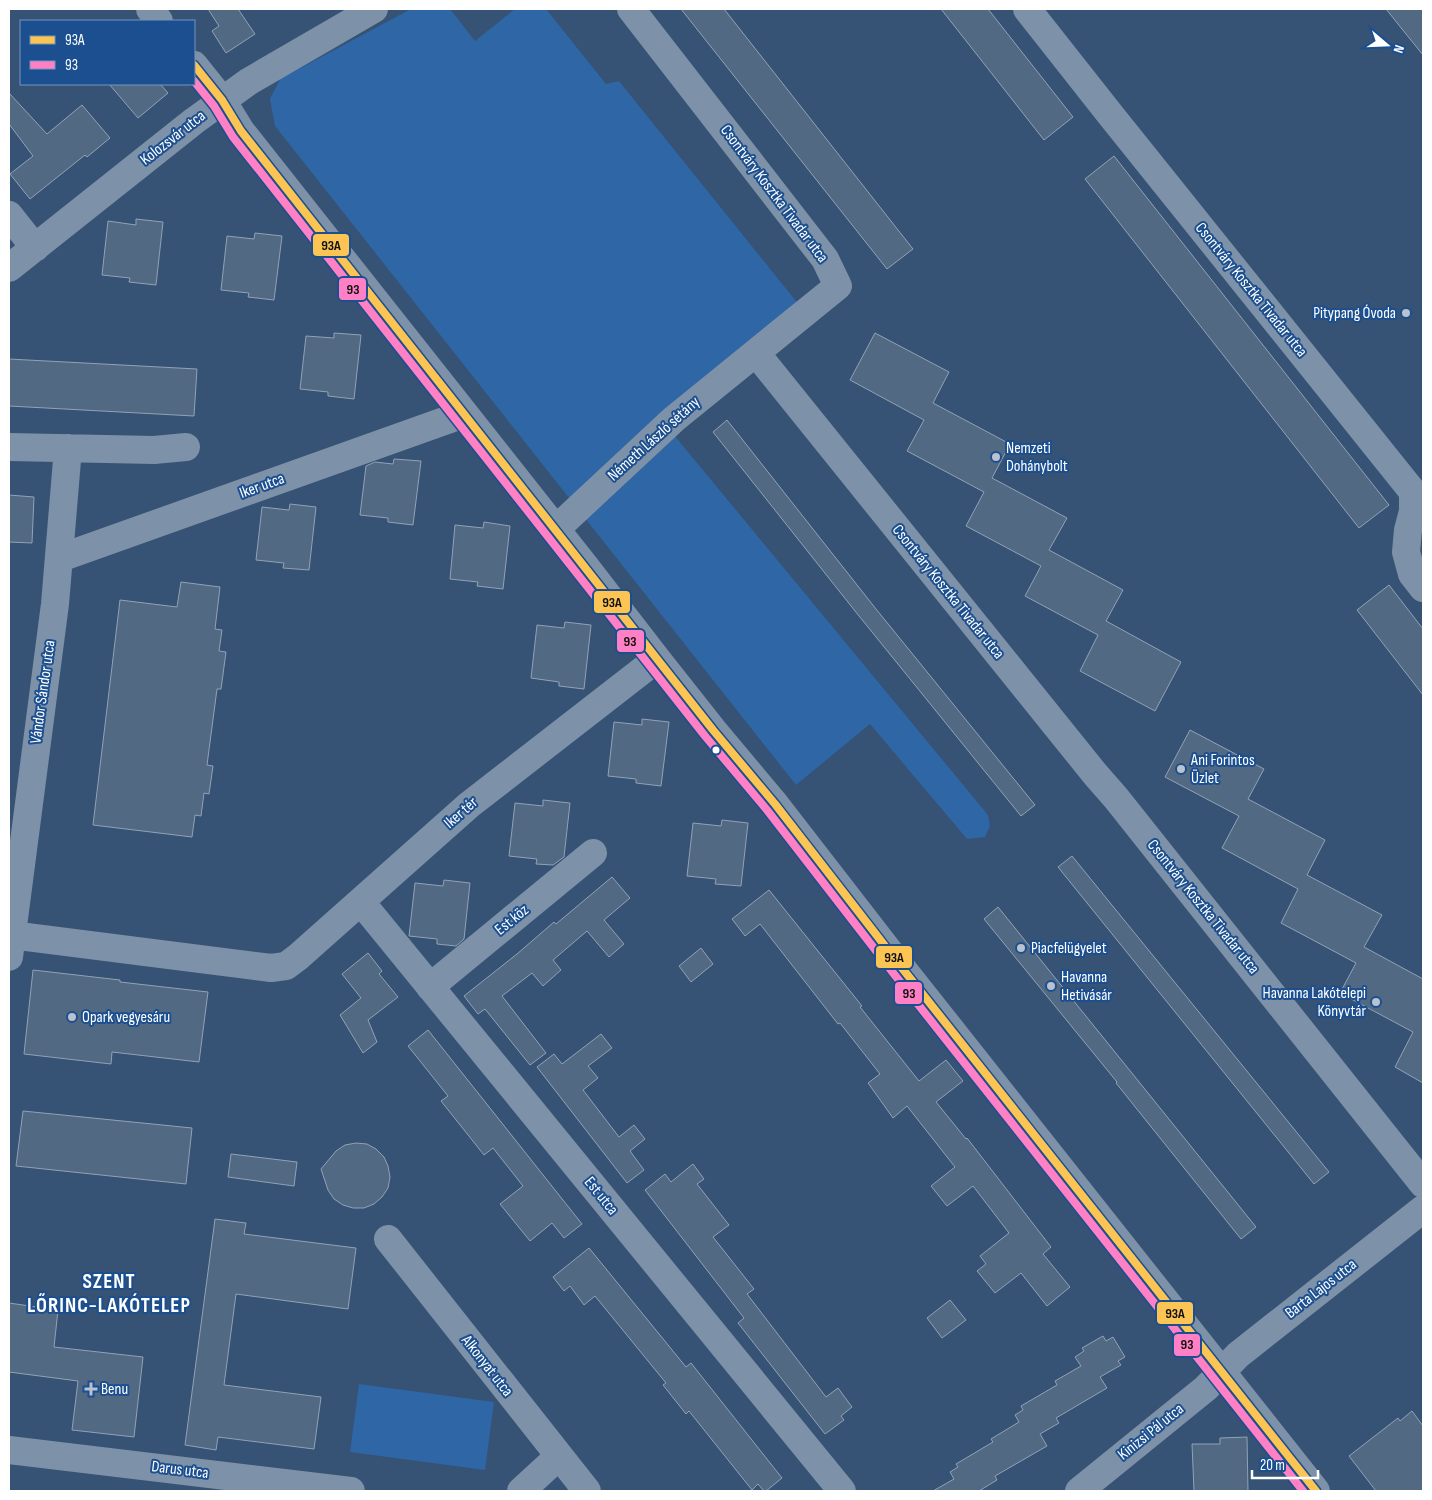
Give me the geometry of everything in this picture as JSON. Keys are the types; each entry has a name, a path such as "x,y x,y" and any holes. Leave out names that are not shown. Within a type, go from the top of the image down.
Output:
{"street":[{"path":"150,9 158,20"},
{"name":"Kolozsvár utca","path":"9,268 194,120 222,100 248,82 374,9"},
{"name":"Csontváry Kosztka Tivadar utca","path":"631,9 825,259 838,286 756,353 1094,774 1128,813 1423,1184"},
{"name":"Csontváry Kosztka Tivadar utca","path":"1027,9 1412,492 1413,510 1408,530 1406,552 1412,574 1423,588"},
{"path":"195,66 222,100 241,131 713,730 775,804 884,946 1316,1491"},
{"path":"9,215 35,248"},
{"name":"Németh László sétány","path":"556,529 674,419 756,353"},
{"name":"Iker utca","path":"60,558 464,414"},
{"path":"9,448 154,450 186,447"},
{"name":"Vándor Sándor utca","path":"68,448 60,558 14,866 10,946 271,968"},
{"name":"Iker tér","path":"271,968 286,966 298,958 469,805 657,659"},
{"name":"Est köz","path":"430,987 593,853"},
{"name":"Est utca","path":"361,902 842,1491"},
{"name":"Barta Lajos utca","path":"1221,1371 1238,1355 1423,1209"},
{"name":"Alkonyat utca","path":"388,1240 586,1491"},
{"name":"Kinizsi Pál utca","path":"1079,1491 1206,1388 1221,1371"},
{"name":"Darus utca","path":"9,1450 351,1491"},
{"path":"521,1491 558,1457"}],"shaded area":[{"path":"411,9 450,9 475,41 515,9 546,9 606,84 619,81 812,321 674,435 988,815 990,826 985,837 967,839 870,724 796,785 275,126 270,99 280,79"},
{"path":"359,1384 494,1402 485,1470 350,1452"}],"building":[{"path":"208,9 238,9 255,34 226,53 212,31 219,26"},
{"path":"681,9 724,9 913,249 887,269"},
{"path":"941,9 988,9 1073,117 1044,140"},
{"path":"1386,9 1423,9 1423,55 1406,34"},
{"path":"110,85 161,85 168,93 138,118"},
{"path":"9,93 47,134 82,105 110,138 87,157 85,155 30,199 10,174 33,156 9,124"},
{"path":"1114,156 1389,505 1359,528 1085,179"},
{"path":"136,219 163,222 156,285 129,282 130,278 102,275 108,221 136,225"},
{"path":"255,233 282,236 274,300 248,297 249,293 221,290 227,236 254,239"},
{"path":"334,333 361,335 354,399 328,396 328,392 300,389 306,336 334,338"},
{"path":"875,333 949,372 933,403 1010,444 992,478 1067,518 1049,550 1123,590 1106,621 1181,662 1155,711 1080,671 1098,635 1025,596 1041,566 966,526 984,492 907,451 924,420 850,380"},
{"path":"9,359 197,369 194,416 9,406"},
{"path":"727,420 876,609 1035,805 1021,816 713,432"},
{"path":"394,459 421,461 413,525 388,522 388,518 360,515 366,466 375,462 393,464"},
{"path":"9,495 34,497 32,543 9,542"},
{"path":"290,504 316,507 309,570 283,568 284,563 256,560 262,507 289,510"},
{"path":"484,522 510,526 503,589 477,586 478,582 450,579 455,525 483,528"},
{"path":"181,582 220,587 215,629 222,630 219,651 226,652 221,689 217,689 207,765 213,766 209,794 204,793 201,816 195,815 192,837 93,825 120,600 177,607"},
{"path":"1389,585 1423,629 1423,695 1357,610"},
{"path":"565,622 591,625 584,689 559,686 559,682 531,678 537,625 564,628"},
{"path":"642,719 669,722 661,786 636,783 636,779 608,776 614,722 642,725"},
{"path":"1190,730 1264,769 1248,799 1325,840 1307,875 1382,915 1364,947 1423,979 1423,1083 1395,1067 1413,1032 1340,993 1356,963 1281,923 1298,889 1222,848 1239,816 1165,777"},
{"path":"543,800 570,803 564,857 553,865 536,864 537,859 509,856 515,803 543,806"},
{"path":"722,820 748,823 741,886 715,884 716,879 687,876 693,823 721,826"},
{"path":"1072,856 1329,1172 1314,1184 1058,867"},
{"path":"612,877 630,898 604,920 624,944 609,957 587,931 553,960 561,970 543,986 532,973 502,996 546,1053 530,1065 485,1009 478,1014 464,996 554,922 556,924"},
{"path":"444,880 470,883 464,939 456,946 437,944 437,939 409,936 415,883 443,886"},
{"path":"769,890 919,1081 946,1060 963,1081 936,1102 967,1138 1051,1247 1043,1254 1070,1287 1047,1306 1021,1273 995,1293 977,1271 986,1264 980,1256 1009,1233 973,1186 947,1206 931,1186 955,1167 907,1106 893,1118 868,1083 880,1074 840,1023 838,1024 760,924 745,936 732,919"},
{"path":"998,907 1256,1227 1241,1239 1117,1082 984,919"},
{"path":"701,948 713,964 691,982 679,966"},
{"path":"368,953 382,971 379,974 398,997 368,1020 377,1042 363,1053 340,1015 361,998 342,974"},
{"path":"33,970 208,992 199,1062 112,1052 111,1064 24,1054"},
{"path":"428,1030 582,1224 564,1238 552,1223 530,1241 500,1204 523,1186 493,1148 484,1155 441,1101 448,1096 408,1046"},
{"path":"601,1034 612,1048 588,1066 598,1078 583,1090 619,1137 634,1125 645,1139 630,1151 644,1170 627,1183 537,1067 554,1054 562,1064"},
{"path":"23,1111 192,1128 186,1184 16,1166"},
{"path":"367,1144 384,1157 390,1177 388,1188 382,1197 374,1204 364,1208 353,1208 343,1205 334,1199 328,1190 321,1169 336,1151 345,1145"},
{"path":"231,1154 297,1162 294,1186 228,1177"},
{"path":"693,1164 704,1179 697,1184 729,1225 713,1237 754,1289 747,1294 826,1397 838,1388 852,1407 841,1416 844,1420 825,1434 738,1323 744,1318 645,1190 665,1174 671,1182"},
{"path":"215,1219 246,1223 244,1234 356,1248 348,1309 236,1294 224,1385 321,1397 314,1449 218,1437 216,1450 185,1445"},
{"path":"589,1248 686,1367 691,1363 782,1478 766,1491 758,1484 752,1490 689,1411 686,1414 663,1385 666,1383 595,1296 584,1305 570,1286 564,1291 553,1277"},
{"path":"950,1300 966,1320 942,1338 927,1318"},
{"path":"9,1303 58,1310 54,1347 143,1357 134,1437 72,1430 78,1381 9,1372"},
{"path":"1103,1336 1106,1341 1113,1337 1125,1357 1118,1361 1121,1365 1100,1377 1107,1388 1056,1418 1059,1423 1040,1434 1047,1446 995,1476 997,1480 979,1491 933,1491 954,1479 950,1472 958,1467 956,1464 993,1442 991,1439 1019,1422 1015,1415 1023,1410 1021,1406 1057,1385 1055,1381 1081,1366 1075,1357 1084,1351 1082,1348"},
{"path":"1412,1411 1423,1426 1423,1491 1376,1491 1349,1456 1398,1418 1400,1421"},
{"path":"1247,1437 1248,1491 1194,1491 1192,1444 1220,1444 1220,1438"}],"transit line":[{"name":"93A","path":"195,66 222,100 241,131 713,730 775,804 902,968 1316,1491"},
{"name":"93","path":"195,82 214,106 233,137 705,736 767,810 894,974 1303,1491"}],"place":[{"name":"Pitypang Óvoda","path":"1406,313"},
{"name":"Nemzeti Dohánybolt","path":"996,457"},
{"name":"Ani Forintos Üzlet","path":"1181,769"},
{"name":"Piacfelügyelet","path":"1021,948"},
{"name":"Havanna Hetivásár","path":"1051,986"},
{"name":"Havanna Lakótelepi Könyvtár","path":"1376,1002"},
{"name":"Opark vegyesáru","path":"72,1017"},
{"name":"Benu","path":"91,1389"}],"district":[{"name":"SZENT LŐRINC-LAKÓTELEP","path":"109,1293"}]}
